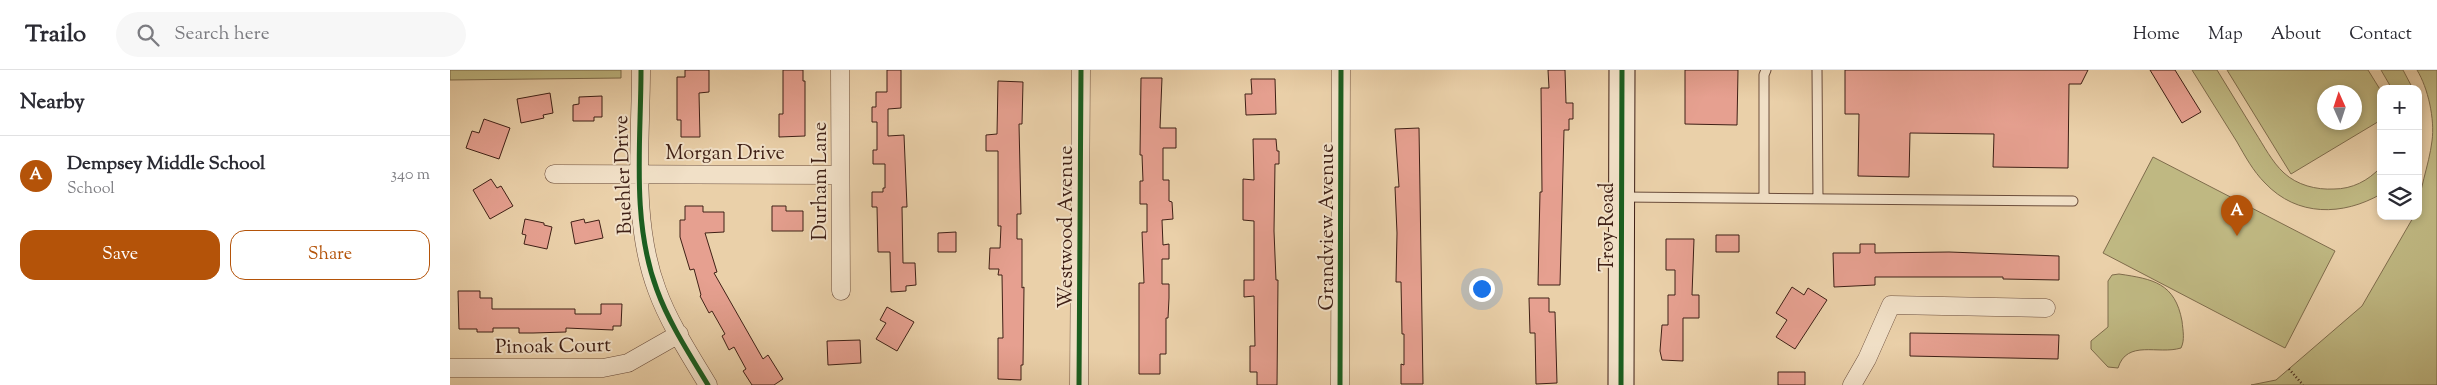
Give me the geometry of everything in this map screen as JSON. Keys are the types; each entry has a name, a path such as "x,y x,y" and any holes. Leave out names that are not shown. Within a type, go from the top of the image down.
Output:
{"street":[{"name":"Buehler Drive","path":"641,70 642,225 648,259 660,297 708,385"},
{"name":"Durham Lane","path":"840,70 841,291"},
{"name":"Westwood Avenue","path":"1079,385 1082,70"},
{"name":"Grandview Avenue","path":"1340,385 1341,70"},
{"name":"Troy Road","path":"1620,385 1622,70"},
{"name":"Morgan Drive","path":"554,174 839,175"},
{"path":"1852,385 1867,359 1890,305 2046,308"},
{"name":"Pinoak Court","path":"450,368 603,368 618,366 628,363 679,334"}],"lane":[{"path":"1764,198 1764,74 1766,70"},
{"path":"1817,70 1819,75 1818,199"},
{"path":"1620,197 2074,201"}],"path":[{"path":"2289,368 2303,385"}],"shaded area":[{"path":"450,70 621,70 621,78 450,80"},
{"path":"2192,70 2217,70 2268,154 2289,177 2301,184 2314,188 2341,189 2359,183 2377,171 2377,196 2351,206 2336,209 2306,207 2291,202 2278,194 2265,183 2253,168"},
{"path":"2227,70 2368,70 2377,85 2377,122 2291,174"},
{"path":"2381,70 2403,70 2411,85 2390,85"},
{"path":"2417,70 2437,70 2437,385 2251,385 2276,380 2362,306 2412,220 2422,220 2422,188 2433,132 2430,104"},
{"path":"2153,157 2335,251 2285,348 2103,253"},
{"path":"2119,274 2152,281 2161,285 2174,298 2182,321 2183,339 2181,348 2136,351 2122,359 2118,368 2108,367 2091,349 2091,341 2108,327 2108,281 2112,275"}],"building":[{"path":"685,70 709,70 709,92 699,93 700,137 681,137 681,120 677,120 677,77 685,77"},
{"path":"783,70 803,70 803,81 805,81 805,136 779,137 779,114 783,114"},
{"path":"887,70 901,70 901,108 888,109 888,136 904,135 907,207 902,207 903,263 915,263 916,285 906,286 906,291 891,292 890,252 878,252 877,207 872,207 872,192 883,192 883,188 885,188 885,164 873,164 873,150 877,150 877,122 872,122 872,107 876,107 876,92 887,92"},
{"path":"1548,70 1565,70 1566,103 1573,103 1573,119 1569,119 1569,130 1564,130 1560,285 1538,285 1540,192 1542,192 1541,88 1549,88"},
{"path":"1685,70 1738,70 1737,125 1685,124"},
{"path":"1845,70 2088,70 2081,84 2069,84 2068,168 1993,167 1994,134 1910,133 1909,177 1858,176 1859,114 1845,114"},
{"path":"2150,70 2175,70 2201,112 2182,123"},
{"path":"1141,78 1162,78 1160,128 1176,128 1176,148 1163,148 1163,180 1169,180 1169,201 1172,202 1173,219 1162,220 1163,245 1169,244 1169,259 1162,259 1162,284 1169,284 1169,298 1168,318 1166,318 1166,354 1160,354 1160,374 1139,374 1139,283 1144,283 1142,232 1147,232 1147,204 1140,204 1140,181 1143,181 1142,155 1140,155"},
{"path":"1251,79 1275,79 1276,114 1246,115 1245,94 1252,94"},
{"path":"998,81 1023,82 1022,124 1019,124 1021,214 1017,214 1017,239 1022,239 1022,288 1024,287 1023,365 1021,365 1021,380 998,379 998,338 1003,338 1002,275 998,275 999,269 989,269 990,248 1000,248 1001,226 998,226 998,151 986,151 986,135 997,134"},
{"path":"550,93 553,113 543,115 544,118 521,123 517,99"},
{"path":"602,96 602,117 594,117 594,121 573,121 573,105 579,104 579,97"},
{"path":"484,119 510,128 499,159 466,148 472,131 479,133"},
{"path":"1419,128 1423,384 1401,384 1401,364 1404,365 1404,334 1402,334 1401,282 1396,282 1397,233 1395,187 1399,187 1395,129"},
{"path":"1253,139 1276,139 1277,151 1279,151 1279,164 1275,164 1274,231 1276,280 1278,280 1277,385 1257,385 1257,372 1250,372 1250,346 1255,346 1254,296 1244,297 1244,280 1254,280 1254,221 1243,220 1243,179 1254,180"},
{"path":"491,179 497,188 501,186 513,206 490,219 473,190"},
{"path":"685,206 703,206 703,212 724,212 724,232 705,233 717,272 714,273 763,359 768,355 783,379 774,385 752,385 743,371 746,369 734,347 729,350 722,336 725,334 712,311 709,313 700,296 694,269 690,270 680,237 680,220 685,220"},
{"path":"772,206 786,206 786,211 803,211 803,231 772,231"},
{"path":"525,219 544,223 544,225 552,227 547,249 524,244 526,235 522,234"},
{"path":"584,219 585,223 599,220 603,238 575,244 571,222"},
{"path":"956,232 956,252 938,252 938,233"},
{"path":"1716,235 1739,235 1739,252 1716,252"},
{"path":"1666,239 1694,239 1692,295 1699,295 1699,318 1683,318 1683,361 1662,360 1660,351 1662,325 1668,325 1668,295 1675,295 1675,270 1666,270"},
{"path":"1860,244 1875,244 1875,253 1949,252 2059,256 2059,280 2003,279 2003,277 1875,277 1875,285 1834,287 1833,253 1860,253"},
{"path":"1792,287 1804,295 1808,288 1827,300 1795,349 1776,337 1787,320 1776,313"},
{"path":"458,291 480,291 480,298 492,298 492,309 575,309 575,314 601,314 601,304 622,304 621,326 613,326 613,330 566,328 566,332 533,333 519,333 519,328 493,328 493,332 477,332 477,329 459,329"},
{"path":"1529,298 1549,298 1549,312 1555,312 1557,383 1536,384 1535,333 1530,333"},
{"path":"887,307 914,322 897,351 876,339 886,323 880,320"},
{"path":"1910,333 2059,335 2058,359 1910,356"},
{"path":"860,340 861,363 828,365 827,341"},
{"path":"1778,372 1805,372 1805,385 1778,385"}],"cycle path":[{"path":"641,70 639,181 644,237 649,264 667,315 708,385"},
{"path":"1079,385 1081,70"},
{"path":"1340,385 1341,70"},
{"path":"1621,385 1622,70"}],"place":[{"name":"Dempsey Middle School","path":"2237,236"}]}
